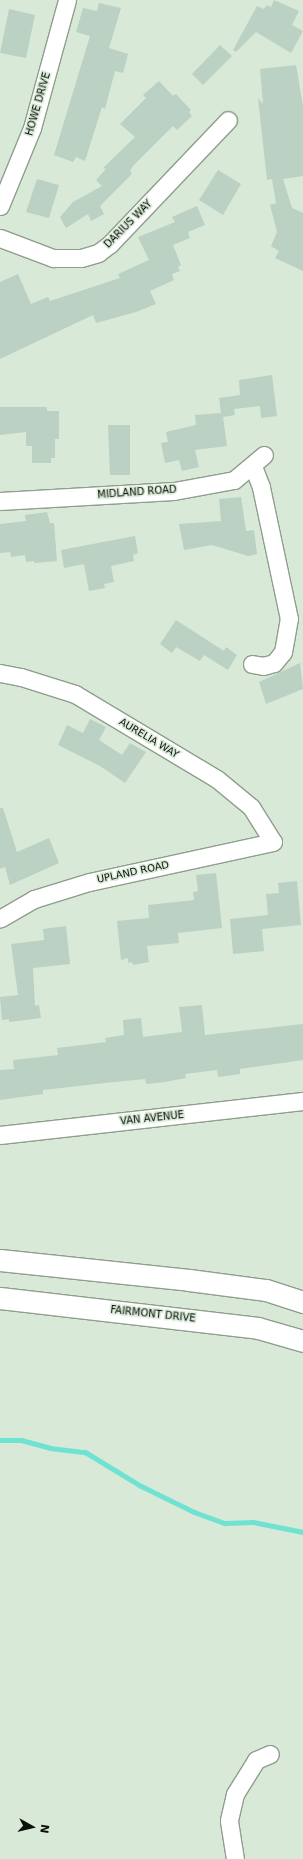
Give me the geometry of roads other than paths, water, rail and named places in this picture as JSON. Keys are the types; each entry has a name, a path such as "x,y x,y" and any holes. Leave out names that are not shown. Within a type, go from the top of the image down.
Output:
{"main road":[{"path":"0,1260 189,1280 266,1290 303,1302"},
{"name":"FAIRMONT DRIVE","path":"0,1298 243,1326 303,1341"}],"street":[{"name":"HOWE DRIVE","path":"0,206 32,128 67,0"},
{"name":"DARIUS WAY","path":"0,238 53,258 81,258 98,253 110,244 228,120"},
{"name":"MIDLAND ROAD","path":"0,501 174,491 234,480 258,461 261,487 289,619 283,652 274,663 263,666 252,664"},
{"name":"AURELIA WAY","path":"0,673 21,676 75,694 217,779 251,807 273,842"},
{"name":"UPLAND ROAD","path":"0,919 34,899 89,882 273,842"},
{"name":"VAN AVENUE","path":"0,1135 303,1101"},
{"path":"235,1859 229,1820 235,1794 256,1760 270,1754"}],"waterway":[{"path":"0,1440 21,1440 50,1448 85,1452 141,1486 194,1512 225,1523 253,1522 303,1532"}]}
